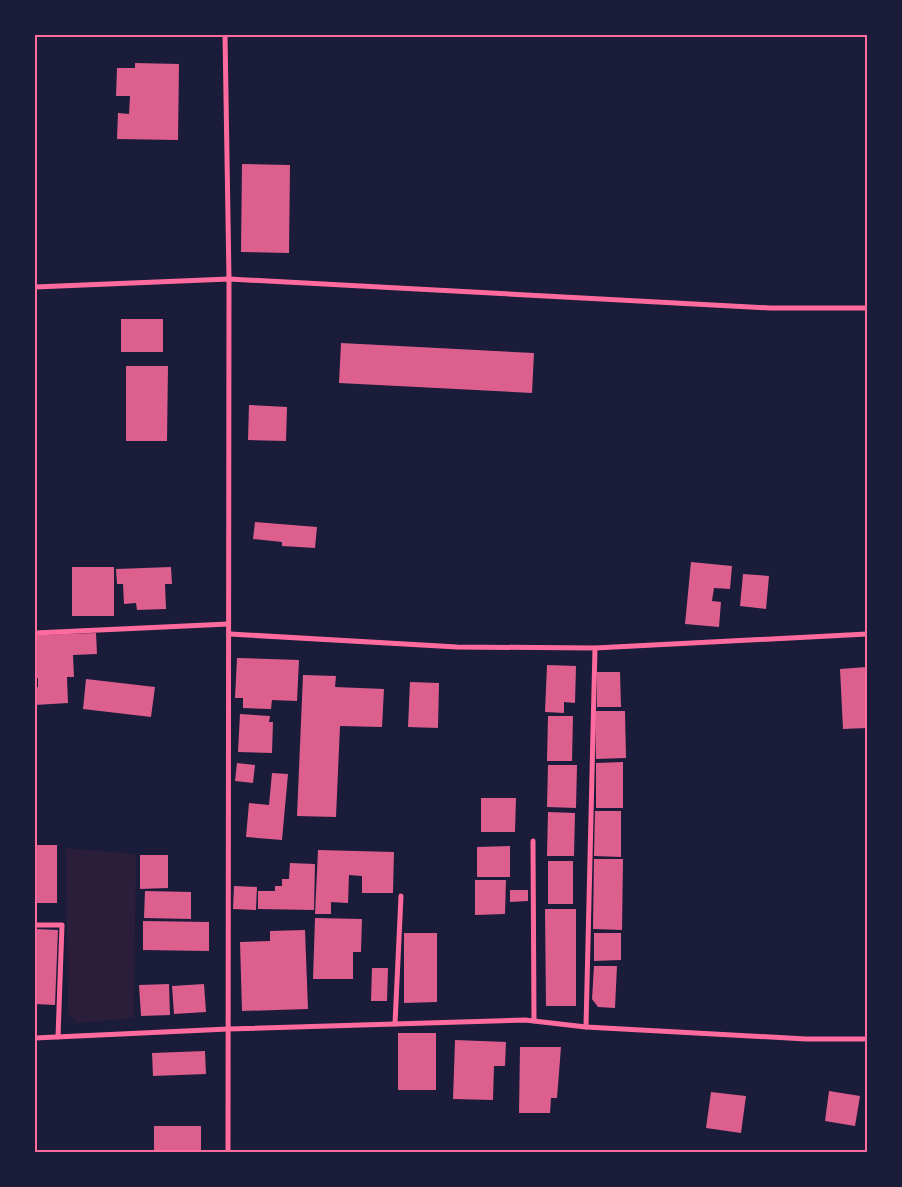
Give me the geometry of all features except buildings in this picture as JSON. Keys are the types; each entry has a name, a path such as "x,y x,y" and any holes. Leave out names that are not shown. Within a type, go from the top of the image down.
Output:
{"street":[{"path":"225,35 229,279 228,624 230,634 228,1152"},
{"path":"35,287 229,279 770,308 867,308"},
{"path":"35,634 228,624"},
{"path":"230,634 458,647 595,648 867,634"},
{"path":"586,1027 595,648"},
{"path":"533,841 534,1020"},
{"path":"395,1024 401,896"},
{"path":"35,925 62,925 58,1037"},
{"path":"35,1038 228,1029 534,1020 586,1027 806,1039 867,1039"}],"shaded area":[{"path":"66,848 136,854 134,1018 77,1023 68,1014"}]}
